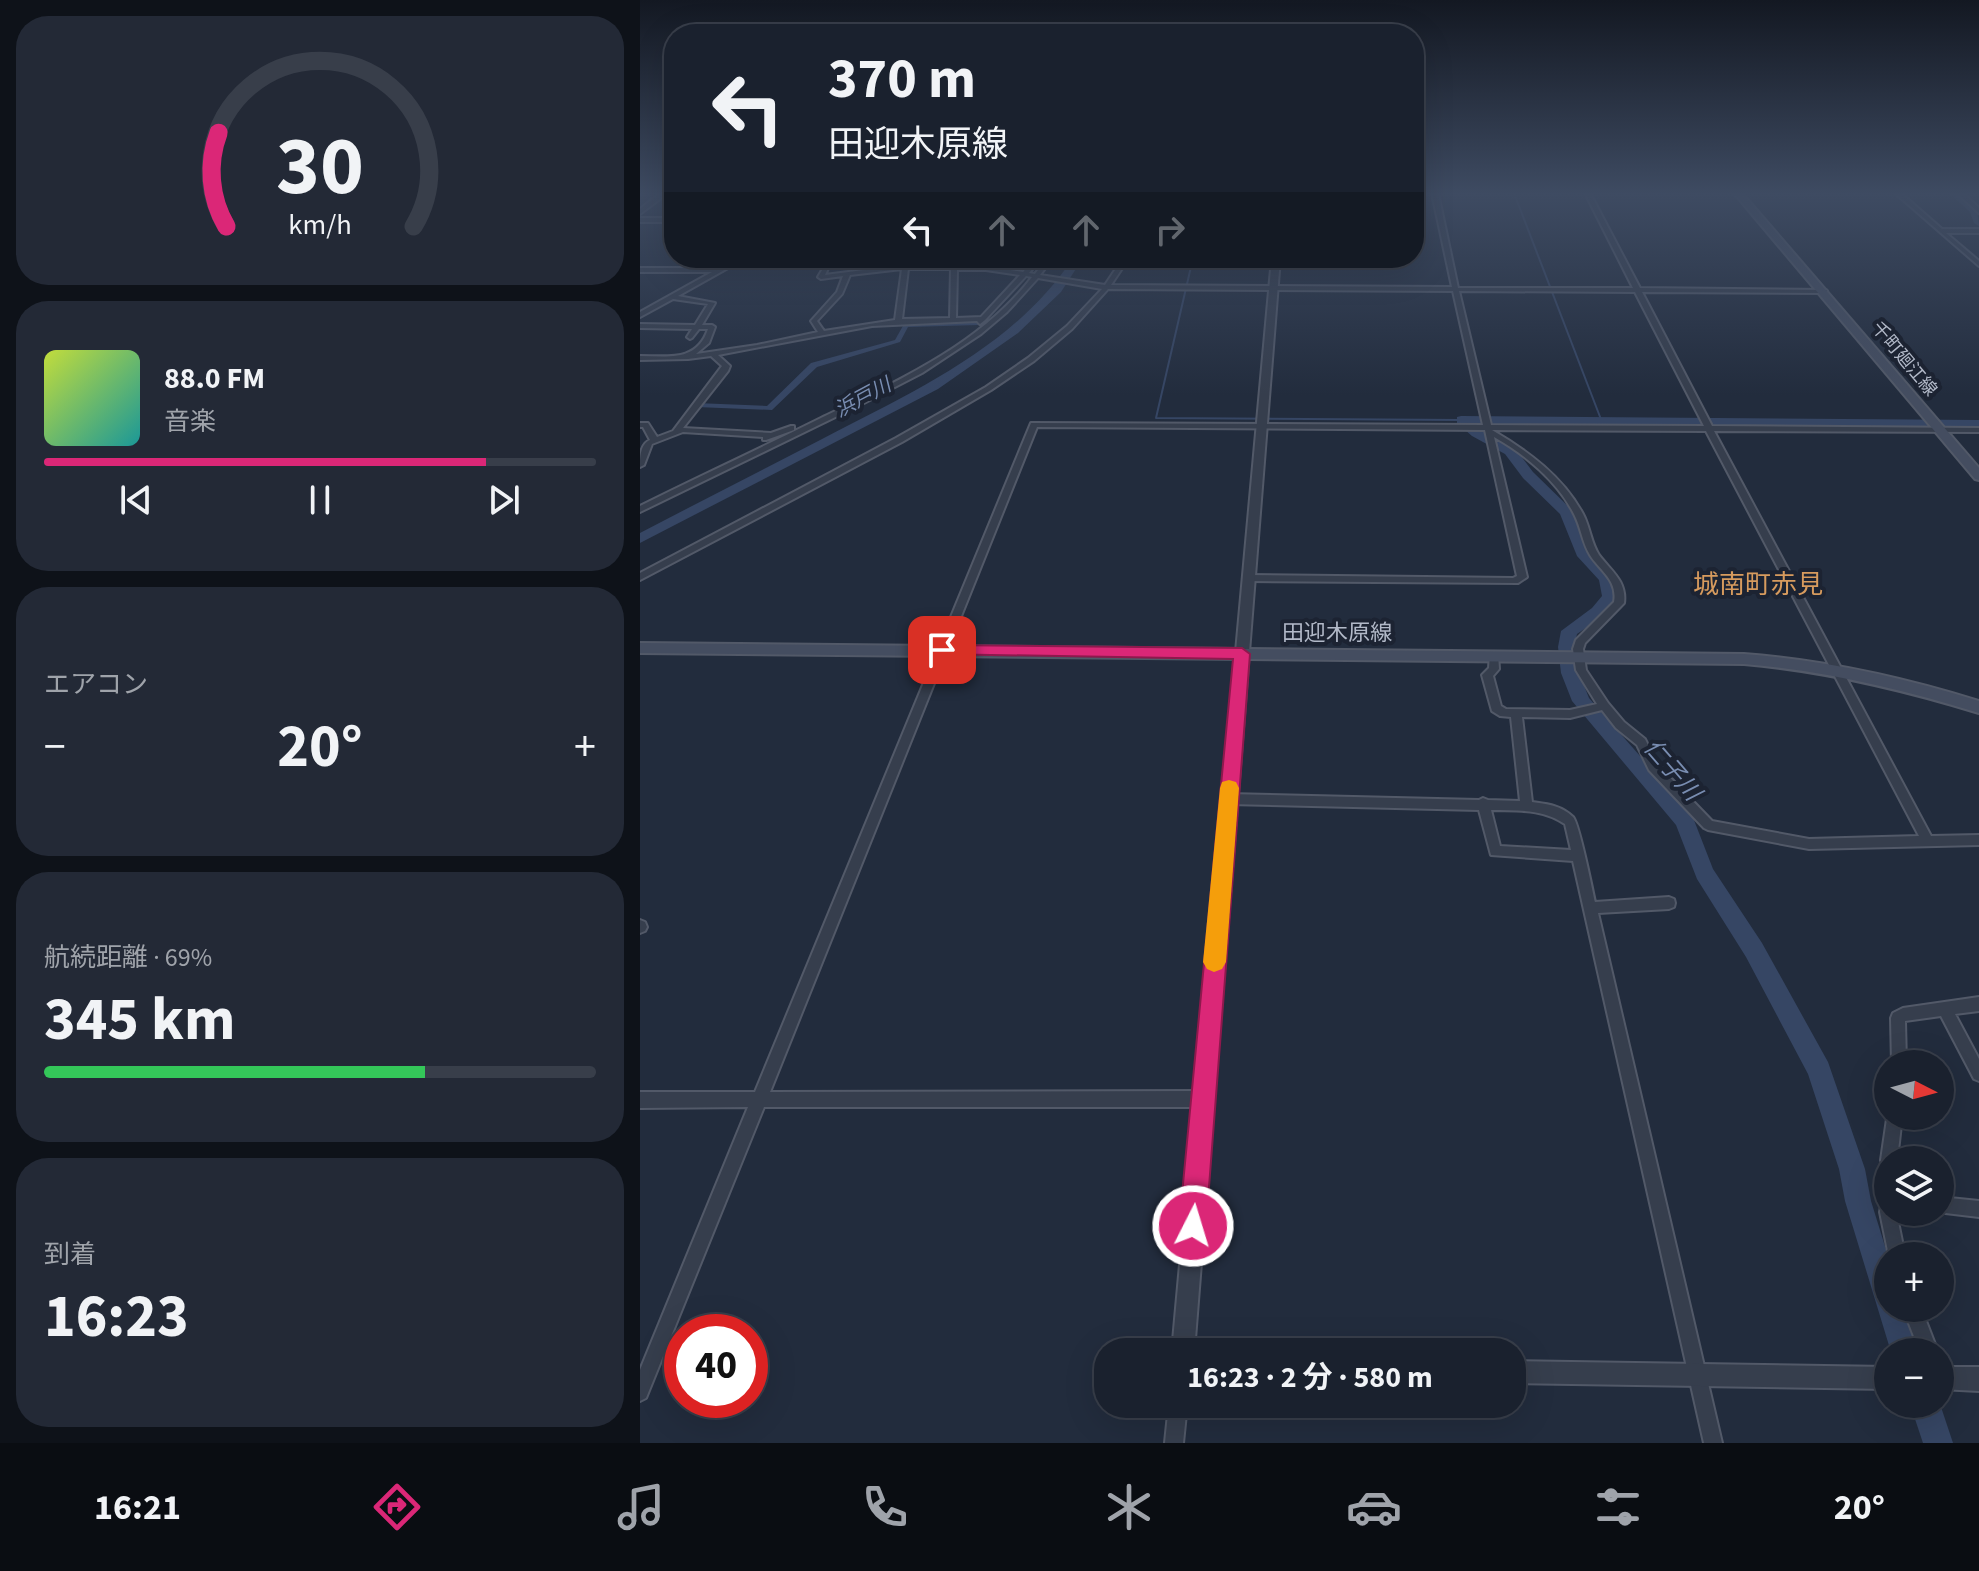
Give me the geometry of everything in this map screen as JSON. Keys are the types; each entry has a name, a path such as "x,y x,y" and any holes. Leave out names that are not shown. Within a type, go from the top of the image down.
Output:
{"main road":[{"name":"千町廻江線","path":"1797,260 1979,476"},
{"name":"田迎木原線","path":"640,648 1744,659 1836,669 1896,681 1979,707"}],"street":[{"path":"1248,578 1515,581 1522,577 1448,260"},
{"path":"1622,260 1927,840"},
{"path":"640,315 724,268"},
{"path":"824,268 821,277 897,268"},
{"path":"898,321 905,268"},
{"path":"953,320 954,268 976,268 1107,287 1824,291"},
{"path":"754,454 766,438 912,367 983,319 1031,268"},
{"path":"640,509 922,370 1016,302 1043,268"},
{"path":"640,577 917,431 1001,381 1068,327 1107,287 1119,268"},
{"path":"1184,1338 1275,268"},
{"path":"640,270 720,270"},
{"path":"823,334 814,321 840,293 847,274"},
{"path":"672,297 712,303 690,337"},
{"path":"640,358 714,356 898,321 983,319"},
{"path":"640,326 712,327 707,342 688,357"},
{"path":"714,356 726,366 724,371 677,430 768,435 766,438"},
{"path":"640,1392 1034,425 1261,419 1488,428 1979,430"},
{"path":"640,425 645,425 655,441"},
{"path":"1488,428 1513,444 1557,486 1577,511 1593,553 1618,583 1619,603 1586,634 1578,649 1576,656 1583,677 1620,725 1641,742 1653,767 1708,825 1809,844 1979,840"},
{"path":"640,465 649,443 682,430"},
{"path":"1494,656 1494,669 1487,675 1496,708 1504,713 1570,714 1604,706"},
{"path":"1516,714 1526,806"},
{"path":"1228,799 1483,803 1526,806 1565,814 1576,837 1713,1443"},
{"path":"1483,803 1495,851 1579,856"},
{"path":"1591,908 1669,903"},
{"path":"1899,1050 1898,1018 1979,1004"},
{"path":"1945,1010 1979,1074"},
{"path":"640,1100 758,1103 1203,1099"},
{"path":"1954,1206 1979,1209"},
{"path":"1526,1372 1874,1378"},
{"path":"1954,1377 1979,1379"},
{"path":"1174,1443 1177,1418"}],"waterway":[{"path":"1540,260 1602,422"},
{"name":"浜戸川","path":"640,539 934,386 1014,331 1057,290 1071,268"},
{"path":"1191,268 1156,418 1461,420"},
{"path":"696,405 769,408 814,365 898,341 906,325 977,324"},
{"name":"仁子川","path":"1874,1254 1852,1169 1819,1070 1754,950 1704,873 1685,821 1581,701 1570,673 1566,647 1569,631 1598,612 1610,597 1607,579 1585,556 1567,513 1553,497 1528,475 1510,451 1477,433 1461,420 1979,424"},
{"name":"仁子川","path":"1896,1322 1901,1338"},
{"name":"仁子川","path":"1930,1418 1938,1443"}],"slow traffic":[{"path":"1214,962 1229,788"}],"district":[{"name":"城南町赤見","path":"1758,584"}],"route":[{"path":"942,650 1242,654 1193,1226"}]}
